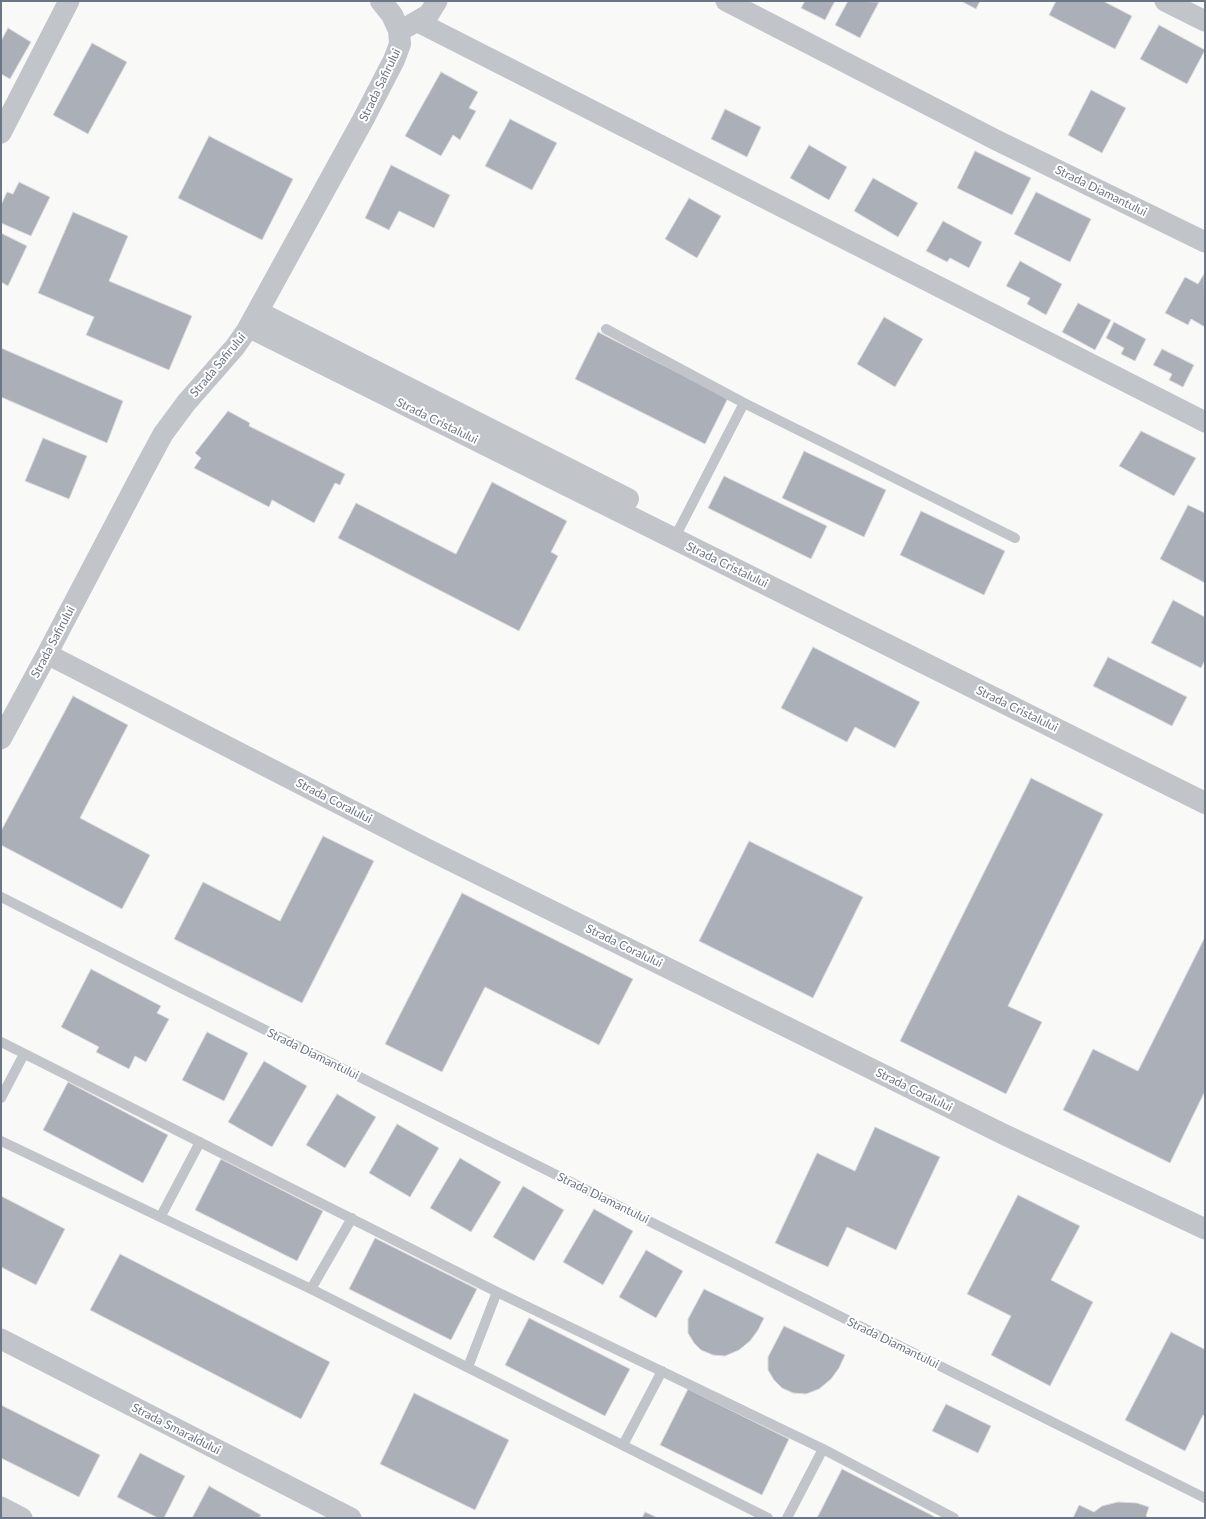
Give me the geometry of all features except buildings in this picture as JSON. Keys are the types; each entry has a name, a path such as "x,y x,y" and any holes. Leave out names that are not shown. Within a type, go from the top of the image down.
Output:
{"street":[{"path":"1,133 69,1"},
{"path":"381,1 392,15 408,26 1205,422"},
{"path":"408,26 429,14 437,1"},
{"name":"Strada Diamantului","path":"726,1 996,140 1205,242"},
{"path":"1165,1 1205,21"},
{"name":"Strada Safirului","path":"1,739 163,434 186,403 235,346 253,320 364,118 391,66 408,26"},
{"name":"Strada Cristalului","path":"253,320 677,532 1205,803"},
{"name":"Strada Cristalului","path":"677,532 1205,787"},
{"name":"Strada Coralului","path":"47,654 454,862 1003,1134 1205,1229"},
{"name":"Strada Smaraldului","path":"1,1339 351,1518"},
{"path":"1,1508 22,1518"}],"lane":[{"path":"606,329 744,403 1015,538"},
{"path":"677,532 744,403"},
{"name":"Strada Diamantului","path":"1,897 1205,1498"},
{"path":"1,1042 498,1292 822,1449 954,1518"},
{"path":"1,1098 24,1054"},
{"path":"1,1140 311,1289 768,1518"},
{"path":"161,1216 200,1142"},
{"path":"311,1289 352,1218"},
{"path":"468,1367 498,1292"},
{"path":"623,1445 662,1371"},
{"path":"788,1518 822,1449"}]}
